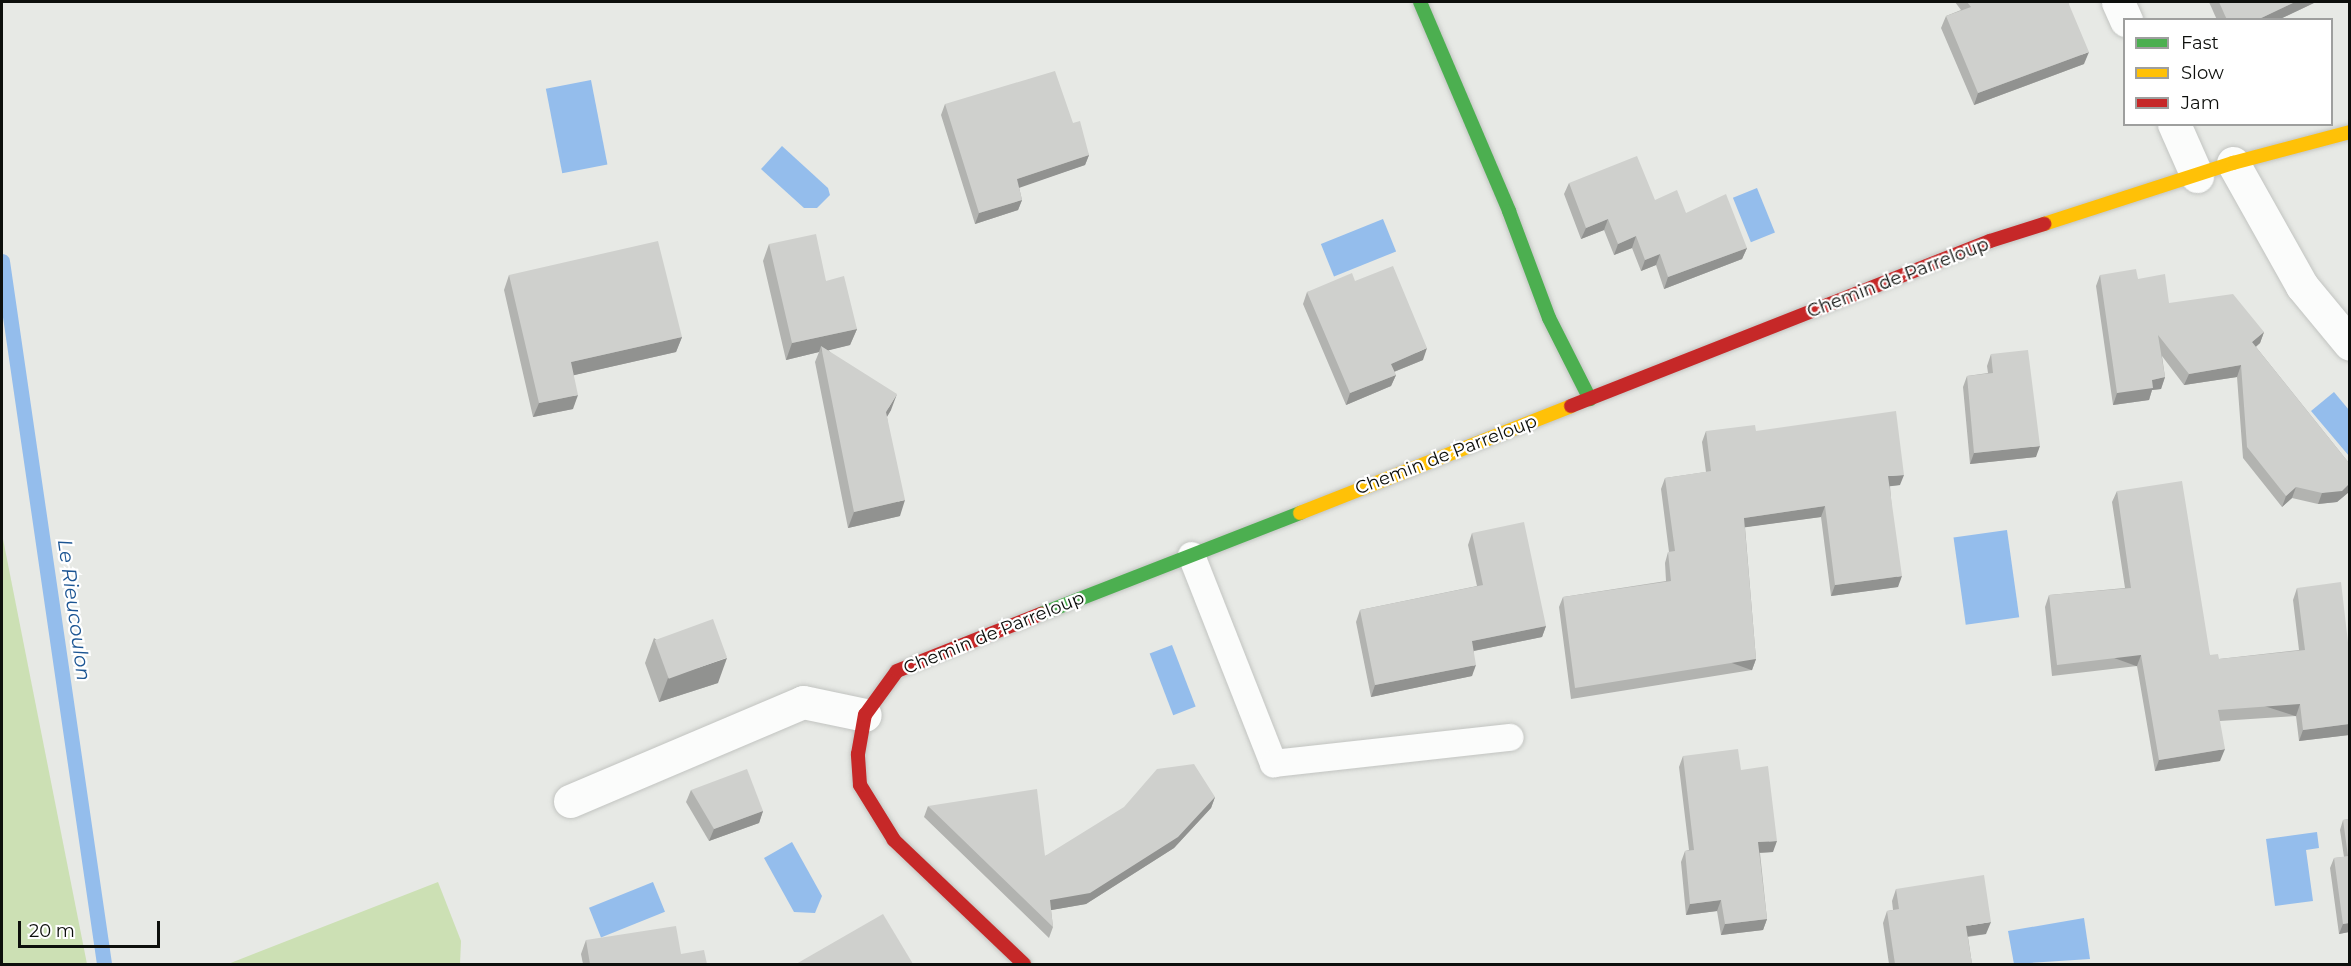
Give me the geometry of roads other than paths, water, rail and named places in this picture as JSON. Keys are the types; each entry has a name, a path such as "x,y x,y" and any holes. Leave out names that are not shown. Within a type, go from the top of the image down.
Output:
{"street":[{"path":"1420,2 1509,211 1549,318 1590,399"},
{"path":"2118,2 2125,18"},
{"path":"2175,126 2197,176"},
{"name":"Chemin de Parreloup","path":"865,715 897,671 1990,241 2233,163 2349,132"},
{"path":"2233,163 2302,286 2349,344"},
{"path":"570,801 803,702 865,715 858,754 860,785 894,840 1018,963"}],"lane":[{"path":"1191,555 1273,763 1510,737"}],"water":[{"path":"591,80 607,164 562,173 546,89"},
{"path":"782,146 828,188 830,195 817,208 804,208 761,169"},
{"path":"1757,188 1775,233 1751,242 1733,198"},
{"path":"1383,219 1396,251 1334,277 1321,244"},
{"path":"2334,392 2349,410 2349,456 2311,411"},
{"path":"2007,530 2019,617 1966,625 1954,538"},
{"path":"1172,645 1196,707 1173,715 1150,654"},
{"path":"2317,832 2319,848 2306,850 2313,901 2275,906 2266,839"},
{"path":"792,842 822,896 815,913 794,912 764,858"},
{"path":"653,882 665,912 601,938 589,908"},
{"path":"2084,918 2090,959 2014,964 2008,931"}],"waterway":[{"name":"Le Rieucoulon","path":"2,261 104,964"}]}
